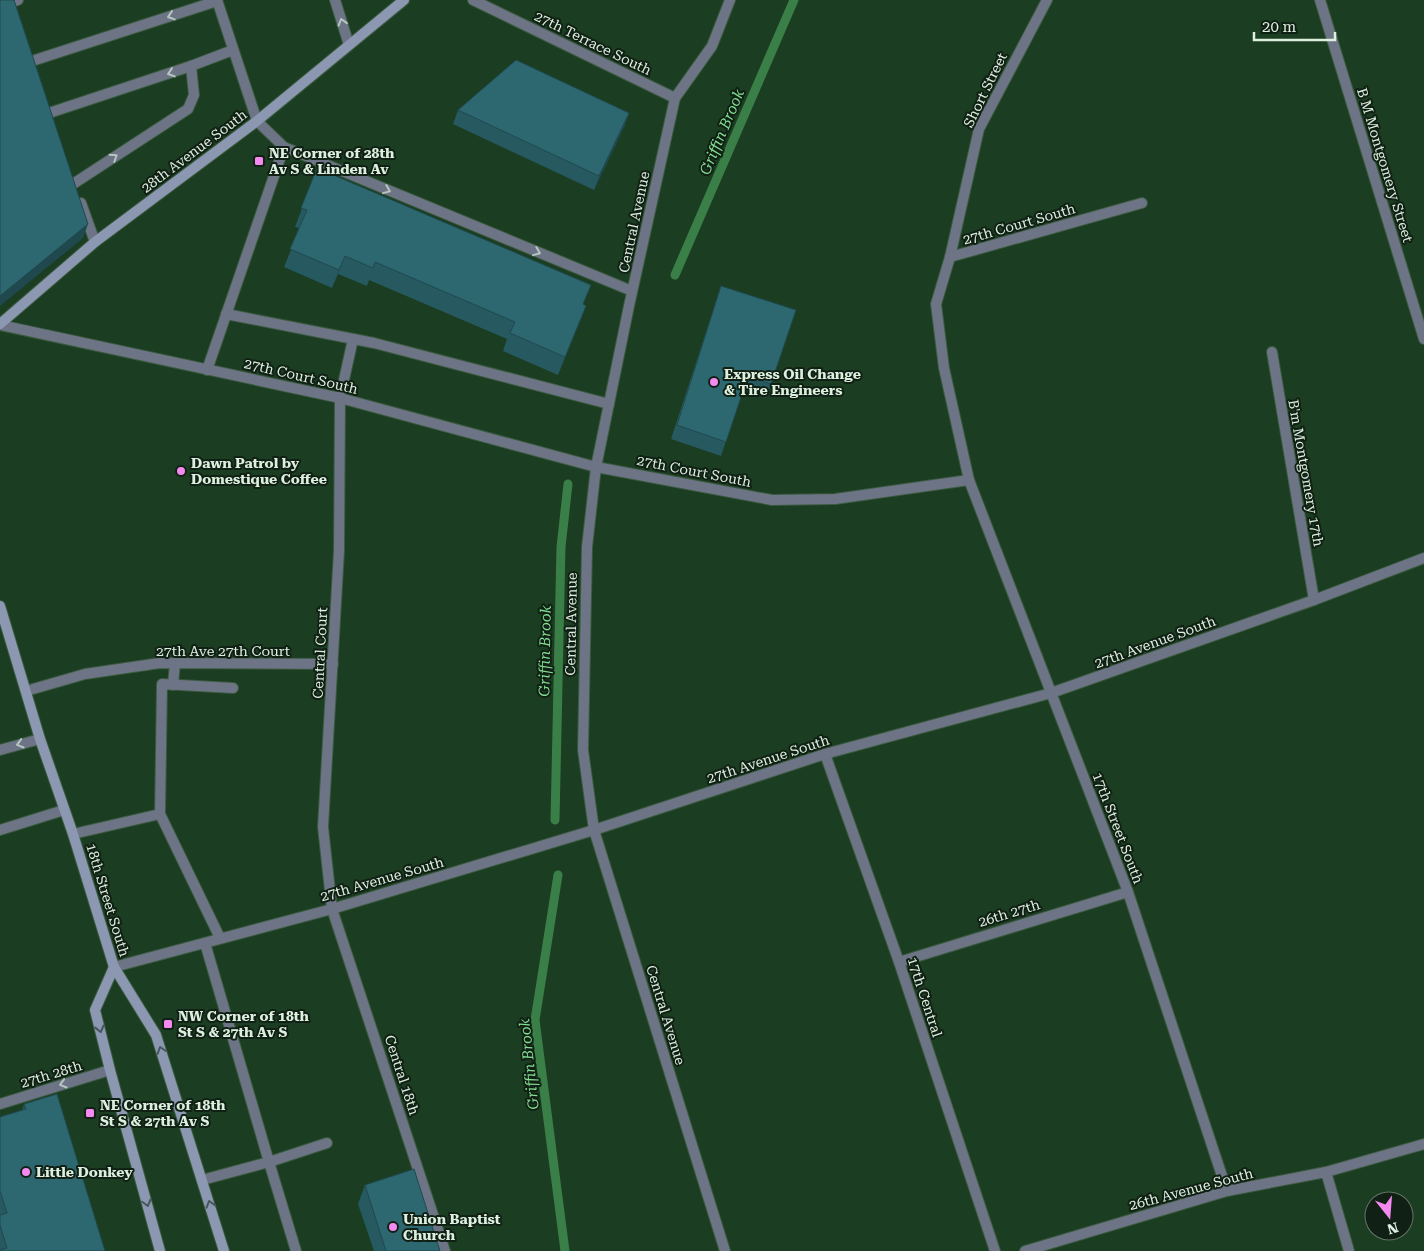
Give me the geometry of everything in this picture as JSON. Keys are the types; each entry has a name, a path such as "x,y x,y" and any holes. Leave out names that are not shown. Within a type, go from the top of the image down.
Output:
{"main road":[{"name":"28th Avenue South","path":"0,325 96,242 257,121 404,0"},
{"name":"18th Street South","path":"0,606 40,738 73,834 114,967 156,1035 224,1251"},
{"path":"114,967 95,1010 160,1251"}],"street":[{"path":"32,61 217,0 257,121 284,147 632,291"},
{"path":"335,0 349,45"},
{"name":"27th Terrace South","path":"473,0 675,98"},
{"name":"Central Avenue","path":"725,1251 594,830 583,750 587,547 596,467 632,291 675,98 712,46 730,0"},
{"name":"Short Street","path":"950,257 979,129 1047,0"},
{"name":"B M Montgomery Street","path":"1320,0 1424,339"},
{"path":"49,113 191,66 233,50"},
{"path":"96,242 72,179 188,109 194,95 191,66"},
{"path":"207,370 284,147"},
{"name":"27th Court South","path":"0,325 340,398 596,467 772,500 835,499 969,480 944,368 936,304 950,257 1142,203"},
{"path":"226,314 374,343 609,404"},
{"name":"Central Court","path":"332,909 323,827 339,551 340,398 352,339"},
{"name":"B'm Montgomery 17th","path":"1272,352 1314,600"},
{"name":"17th Street South","path":"969,480 1128,892 1227,1191"},
{"name":"27th Avenue South","path":"114,967 332,909 594,830 825,754 1051,693 1314,600 1424,558"},
{"name":"27th Ave 27th Court","path":"26,691 85,674 160,663 333,664"},
{"path":"173,684 175,663"},
{"path":"220,938 160,814 162,684 234,688"},
{"path":"0,750 40,738"},
{"name":"17th Central","path":"825,754 899,962 995,1251"},
{"path":"0,830 64,810"},
{"path":"73,834 160,814"},
{"name":"26th 27th","path":"899,962 1128,892"},
{"name":"Central 18th","path":"332,909 445,1251"},
{"path":"205,943 296,1251"},
{"name":"27th 28th","path":"0,1104 110,1070"},
{"path":"202,1180 269,1162 327,1143"},
{"name":"26th Avenue South","path":"1025,1251 1227,1191 1326,1172 1424,1144"},
{"path":"1326,1172 1349,1251"}],"building":[{"path":"0,0 14,0 88,224 0,296"},
{"path":"516,60 629,113 599,176 458,110"},
{"path":"317,168 591,285 583,304 586,306 565,357 510,333 515,322 375,262 373,268 345,256 339,270 290,249 307,210 301,208"},
{"path":"721,286 796,310 771,384 748,376 726,442 677,425"},
{"path":"57,1094 105,1251 0,1251 7,1248 0,1225 0,1215 7,1213 0,1191 0,1117 26,1109 24,1104"},
{"path":"414,1169 440,1251 386,1251 365,1185"}],"waterway":[{"name":"Griffin Brook","path":"675,275 794,0"},
{"name":"Griffin Brook","path":"555,820 561,547 568,484"},
{"name":"Griffin Brook","path":"558,875 535,1020 565,1251"}],"place":[{"name":"NE Corner of 28th Av S & Linden Av","path":"259,161"},
{"name":"Express Oil Change & Tire Engineers","path":"714,382"},
{"name":"Dawn Patrol by Domestique Coffee","path":"181,471"},
{"name":"NW Corner of 18th St S & 27th Av S","path":"168,1024"},
{"name":"NE Corner of 18th St S & 27th Av S","path":"90,1113"},
{"name":"Little Donkey","path":"26,1172"},
{"name":"Union Baptist Church","path":"393,1227"}]}
